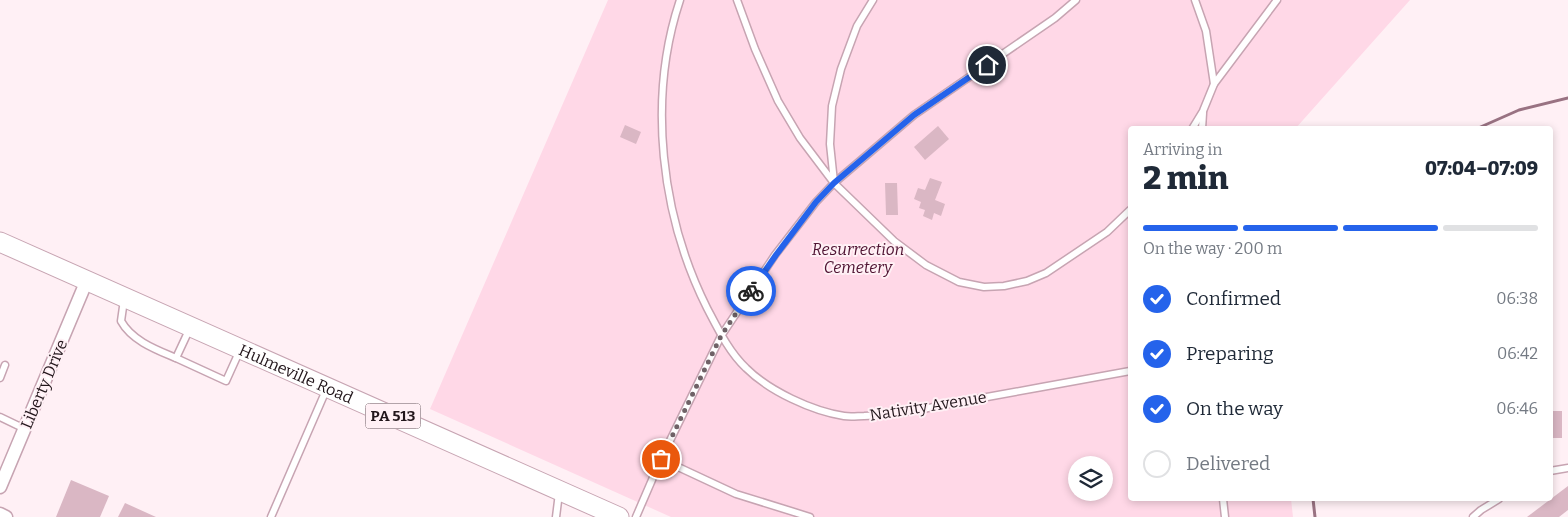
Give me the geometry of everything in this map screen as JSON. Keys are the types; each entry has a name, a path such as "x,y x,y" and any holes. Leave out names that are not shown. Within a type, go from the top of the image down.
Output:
{"main road":[{"name":"Hulmeville Road","path":"0,242 619,517"}],"street":[{"name":"Liberty Drive","path":"0,487 88,280"},
{"path":"0,514 6,517"}],"lane":[{"name":"Nativity Avenue","path":"680,0 672,25 665,73 662,127 666,179 677,230 697,288 721,336 746,368 776,390 810,408 846,416 898,414 1128,371"},
{"path":"737,0 755,49 778,101 800,138 834,183 894,241 926,265 959,282 984,287 1004,286 1027,281 1046,273 1107,232 1128,212"},
{"path":"834,183 830,144 832,106 841,69 857,26 873,0"},
{"path":"636,517 661,459 721,336 776,255 816,202 834,183 914,115 1055,18 1076,0"},
{"path":"1195,0 1206,31 1214,84"},
{"path":"1194,126 1203,111 1214,84 1277,0"},
{"path":"1202,126 1203,111"},
{"path":"124,297 122,321 130,333 151,347 226,382 241,349"},
{"path":"176,358 191,326"},
{"path":"0,378 5,365"},
{"path":"271,517 327,387"},
{"path":"0,417 25,428"},
{"path":"661,459 736,494 810,517"},
{"path":"1553,470 1568,468"},
{"path":"556,517 560,490"},
{"path":"1223,501 1225,517"},
{"path":"1473,517 1496,501"}],"green space":[{"name":"Resurrection Cemetery","path":"608,0 1410,0 1298,126 1128,126 1128,501 1291,501 1293,517 671,517 430,409"}],"building":[{"path":"625,125 641,132 636,144 620,137"},
{"path":"938,126 949,139 925,160 914,147"},
{"path":"930,178 942,182 935,200 945,204 941,216 934,213 932,220 923,216 925,210 919,208 921,202 914,199 918,188 925,190"},
{"path":"885,183 897,183 898,215 886,215"},
{"path":"1553,411 1562,411 1562,438 1553,438"},
{"path":"71,480 109,496 100,517 56,517"},
{"path":"1568,486 1568,510 1559,517 1527,517 1548,501 1553,501 1553,497"},
{"path":"125,503 156,517 118,517"}],"waterway":[{"path":"1483,126 1519,110 1568,98"},
{"path":"1313,501 1315,517"}],"way so far":[{"path":"661,459 721,336 751,291"}],"route":[{"path":"751,291 816,202 834,183 914,115 987,65"}]}
